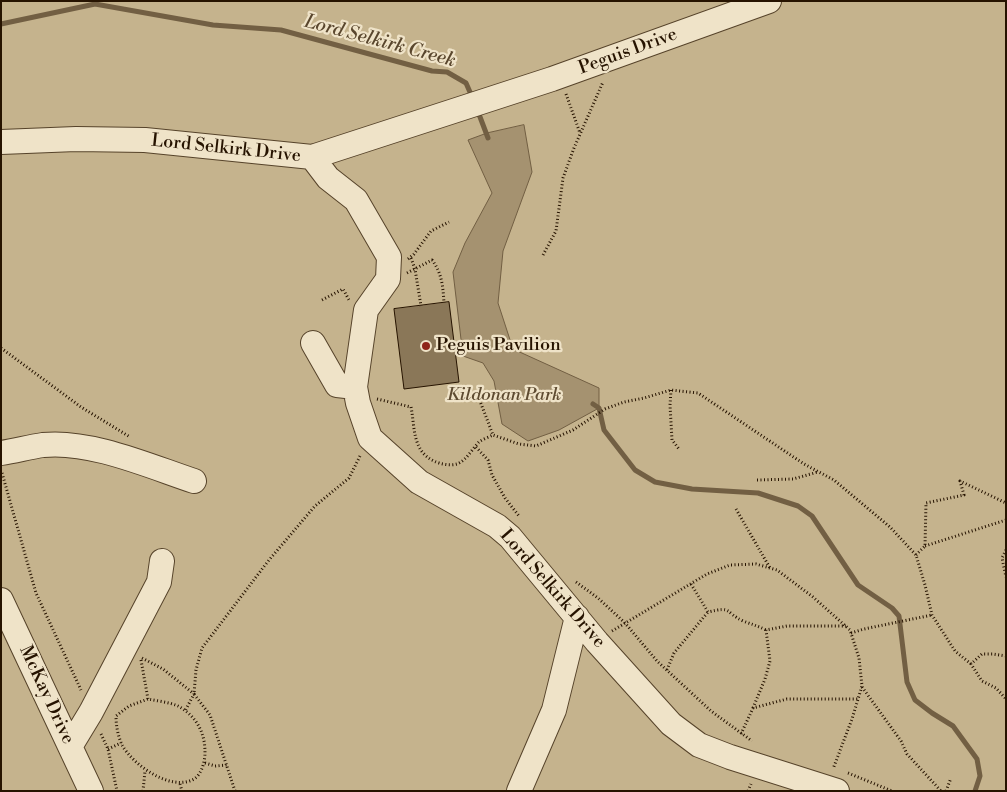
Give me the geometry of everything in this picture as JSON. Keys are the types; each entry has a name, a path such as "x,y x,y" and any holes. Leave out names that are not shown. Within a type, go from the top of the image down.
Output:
{"street":[{"name":"Peguis Drive","path":"312,157 560,76 769,1"},
{"name":"Lord Selkirk Drive","path":"1,142 76,139 145,140 312,157 328,178 356,200 390,257 388,279 366,310 354,387 370,438 419,482 497,526 510,537 597,642 671,724 699,745 730,757 826,781"},
{"path":"313,343 337,385 354,387"},
{"path":"1,454 43,445 131,449 194,482"},
{"path":"71,746 91,712 159,582 162,561"},
{"name":"McKay Drive","path":"1,600 71,746 90,791"},
{"path":"519,791 554,710 577,617"}],"path":[{"path":"543,255 556,231 563,178 580,133 615,56"},
{"path":"560,76 580,133"},
{"path":"388,279 410,257 431,231 449,222"},
{"path":"410,257 421,306"},
{"path":"388,279 432,260 436,265 443,284 444,303"},
{"path":"322,300 342,288 350,302"},
{"path":"1,348 81,407 131,449"},
{"path":"468,387 478,396 493,435"},
{"path":"671,390 672,440 679,449"},
{"path":"408,406 411,407 415,440 422,453 428,459 440,464 457,464 480,442 493,435 519,444 536,446 573,430 605,409 624,402 671,390 698,393 804,464 834,480 890,527 916,555 932,615 955,651 971,664 982,681 996,688 1006,699"},
{"path":"185,711 194,694 196,670 202,648 270,560 315,506 349,478 370,438"},
{"path":"476,447 488,460 492,475 505,498 520,518"},
{"path":"1,470 36,592 108,749 117,791"},
{"path":"757,480 793,479 819,471"},
{"path":"925,546 926,503 964,494 960,482 1006,503"},
{"path":"736,509 770,568"},
{"path":"916,555 925,546 1006,520"},
{"path":"1006,550 1002,558 1006,577"},
{"path":"597,642 707,574 730,565 756,564 777,570 814,597 846,626 851,633 858,658 862,686 852,719 826,781 892,791"},
{"path":"572,579 598,598 625,623 657,661 711,711 756,743"},
{"path":"690,584 708,612"},
{"path":"667,670 674,653 708,612 722,608 731,611 742,621 766,630 787,626 846,626"},
{"path":"851,633 932,615"},
{"path":"742,734 770,661 766,630"},
{"path":"971,664 982,654 1006,656"},
{"path":"148,699 140,657 163,669 194,694 210,715 235,791"},
{"path":"862,686 901,741 907,754 941,791"},
{"path":"148,699 176,705 199,725 205,740 205,762 195,779 180,784 158,779 136,765 121,743 116,716 129,706 148,699"},
{"path":"753,708 786,699 858,699"},
{"path":"108,749 121,743"},
{"path":"205,762 215,766 227,765"},
{"path":"143,791 146,771"},
{"path":"946,791 951,778"},
{"path":"180,784 182,791"}],"green space":[{"name":"Kildonan Park","path":"1,1 1006,1 1006,791 1,791"}],"shaded area":[{"path":"524,125 532,172 503,251 498,303 513,349 599,388 599,408 559,430 528,441 502,424 494,381 483,363 463,356 453,272 465,243 492,193 468,140 487,133"}],"building":[{"name":"Peguis Pavilion","path":"449,302 459,382 404,389 394,309"}],"waterway":[{"name":"Lord Selkirk Creek","path":"1,24 95,4 213,25 281,30 432,71 447,72 466,83 473,99"},
{"name":"Lord Selkirk Creek","path":"477,109 488,138"},
{"name":"Lord Selkirk Creek","path":"593,404 599,408 604,430 635,470 655,482 692,489 758,493 798,506 812,516 858,585 892,608 899,616 907,682 915,700 953,726 977,759 980,776 975,791"}],"place":[{"name":"Peguis Pavilion","path":"426,346"}]}
